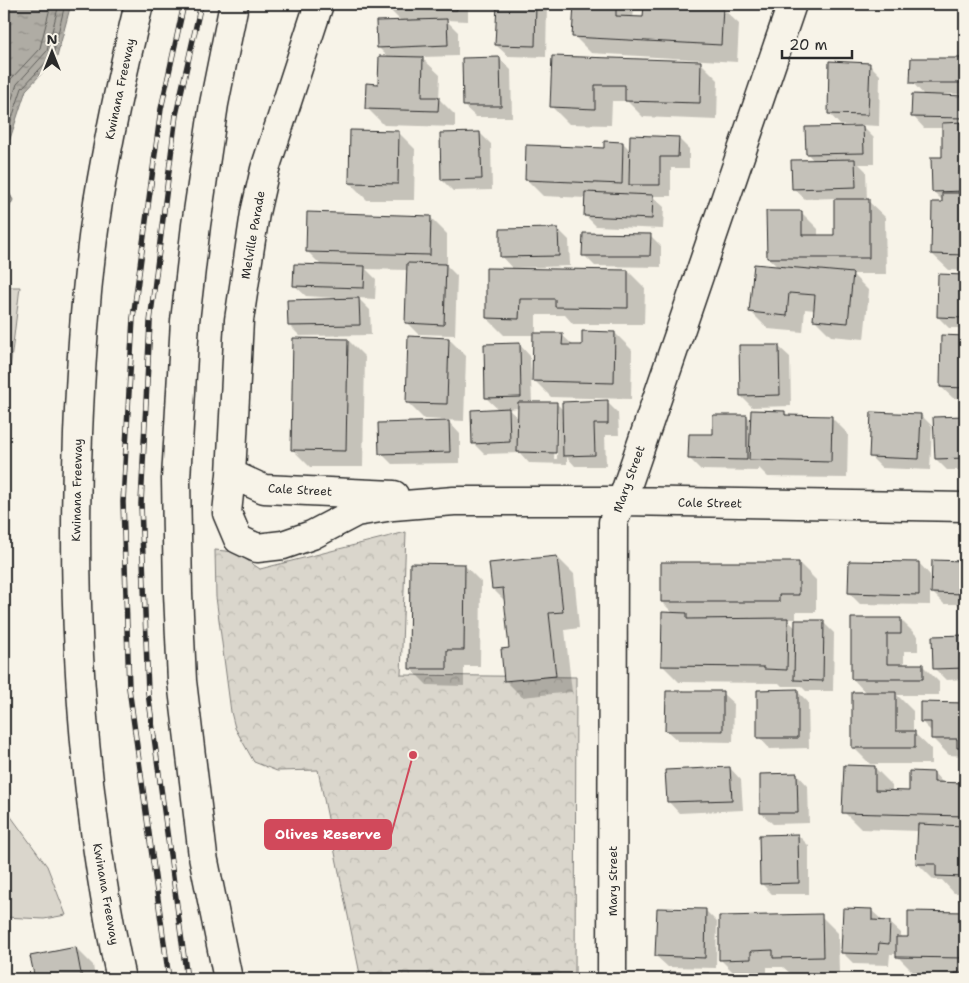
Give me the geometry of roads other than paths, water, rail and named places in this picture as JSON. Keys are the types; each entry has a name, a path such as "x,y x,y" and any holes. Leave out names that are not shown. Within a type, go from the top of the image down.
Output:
{"main road":[{"name":"Kwinana Freeway","path":"122,979 104,889 85,746 77,577 76,488 80,375 87,291 98,204 116,99 139,4"},
{"path":"228,979 204,856 182,680 176,479 185,321 196,225 214,104 234,4"},
{"name":"Melville Parade","path":"231,474 239,320 255,213 265,169 319,4"},
{"name":"Mary Street","path":"612,979 613,522 622,501 792,4"},
{"name":"Cale Street","path":"454,501 376,493 264,489 231,474 227,513 238,539 257,548 283,545 305,538 356,512 393,506 454,501 622,501 965,507"}],"water":[{"path":"4,4 71,4 57,57 26,90 4,157"},
{"path":"4,183 13,200 4,218"}],"railway":[{"path":"169,979 129,688 123,502 133,318 161,109 184,4"},
{"path":"187,979 148,693 141,504 150,322 176,115 201,4"}],"place":[{"name":"Olives Reserve","path":"413,755"}]}
